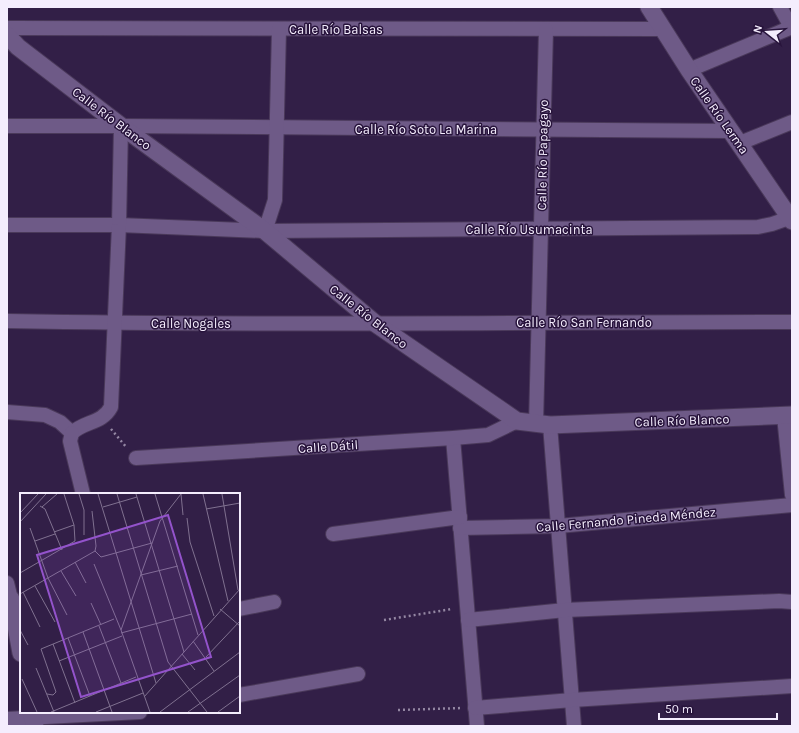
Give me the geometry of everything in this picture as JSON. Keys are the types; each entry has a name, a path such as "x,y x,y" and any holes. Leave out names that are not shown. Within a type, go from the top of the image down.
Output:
{"street":[{"name":"Calle Río Lerma","path":"650,7 689,70 791,219"},
{"path":"689,70 792,27 780,7"},
{"name":"Calle Río Balsas","path":"7,28 664,29"},
{"path":"265,231 275,200 279,29"},
{"name":"Calle Río Papagayo","path":"546,30 542,130 538,322 543,424 558,526 574,726"},
{"name":"Calle Río Blanco","path":"7,36 18,47 121,126 265,231 376,324 517,421 543,424 788,416"},
{"path":"736,137 792,122"},
{"name":"Calle Río Soto La Marina","path":"7,126 542,130 736,137"},
{"path":"83,493 70,441 72,433 76,428 101,418 111,407 119,225 121,126"},
{"name":"Calle Río Usumacinta","path":"7,225 119,225 265,231 540,229 758,227 791,219"},
{"name":"Calle Nogales","path":"7,321 376,324"},
{"name":"Calle Río San Fernando","path":"376,324 538,322 792,322"},
{"path":"7,412 45,416 60,422 72,433"},
{"path":"788,416 792,495"},
{"name":"Calle Dátil","path":"136,458 488,435 517,421"},
{"path":"453,438 477,726"},
{"name":"Calle Fernando Pineda Méndez","path":"333,534 460,523 558,526 792,505"},
{"path":"8,594 20,649"},
{"path":"468,613 780,601 792,602"},
{"path":"240,610 274,602"},
{"path":"240,695 358,674"},
{"path":"475,708 572,700 792,686"},
{"path":"7,719 138,716"}],"path":[{"path":"101,418 136,458"},
{"path":"384,620 468,613"},
{"path":"398,710 475,708"}]}
